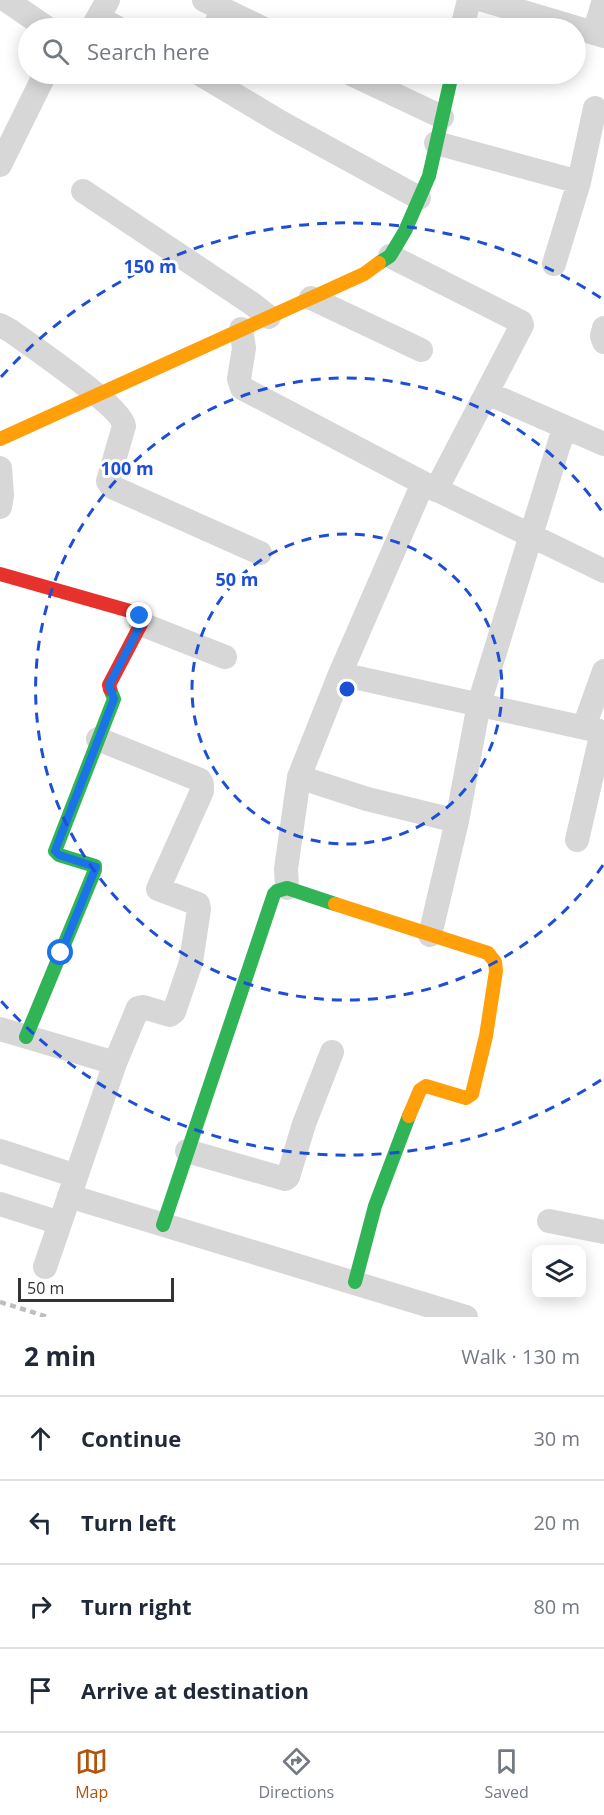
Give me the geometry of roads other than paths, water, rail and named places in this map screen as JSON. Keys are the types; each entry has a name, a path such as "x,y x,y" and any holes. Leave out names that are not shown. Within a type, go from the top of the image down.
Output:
{"street":[{"path":"6,0 32,18"},
{"path":"464,18 469,0"},
{"path":"483,0 544,18"},
{"path":"599,34 604,0"},
{"path":"214,12 232,18"},
{"path":"0,165 40,84"},
{"path":"218,84 282,123 419,198"},
{"path":"372,84 442,117"},
{"path":"0,439 364,274 390,256 405,231 429,176 450,84"},
{"path":"554,264 579,182 596,108"},
{"path":"436,143 579,182"},
{"path":"83,191 269,317"},
{"path":"287,888 286,869 299,777 340,674 429,486 487,393 522,328 521,322 390,256"},
{"path":"311,298 421,350"},
{"path":"0,325 96,394 124,422 108,481 112,487 261,553"},
{"path":"604,328 602,336 604,342"},
{"path":"242,329 244,348 239,379 242,388 429,486 604,571"},
{"path":"487,393 604,444"},
{"path":"430,935 457,821 479,704 564,428"},
{"path":"0,468 2,495 0,507"},
{"path":"0,574 137,613 141,624 109,685 114,699 55,851 59,855 94,866 95,870 26,1037"},
{"path":"141,624 225,657"},
{"path":"584,727 604,672"},
{"path":"340,674 599,731 601,736 578,840"},
{"path":"45,1267 115,1064 138,1008 143,1007 170,1015 174,1012 191,962 199,906 159,891 159,887 202,791 200,780 98,739"},
{"path":"299,777 367,799 457,821"},
{"path":"163,1224 235,1016 274,894 287,888 488,952 492,956 496,971 486,1036 472,1094 466,1098 426,1086 420,1090 375,1206 355,1282"},
{"path":"0,1029 115,1064"},
{"path":"187,1151 288,1178 304,1124 332,1052"},
{"path":"0,1151 72,1186 163,1224 466,1317"},
{"path":"0,1204 60,1223"},
{"path":"549,1221 604,1233"}],"railway":[{"path":"0,1302 48,1317"}]}
